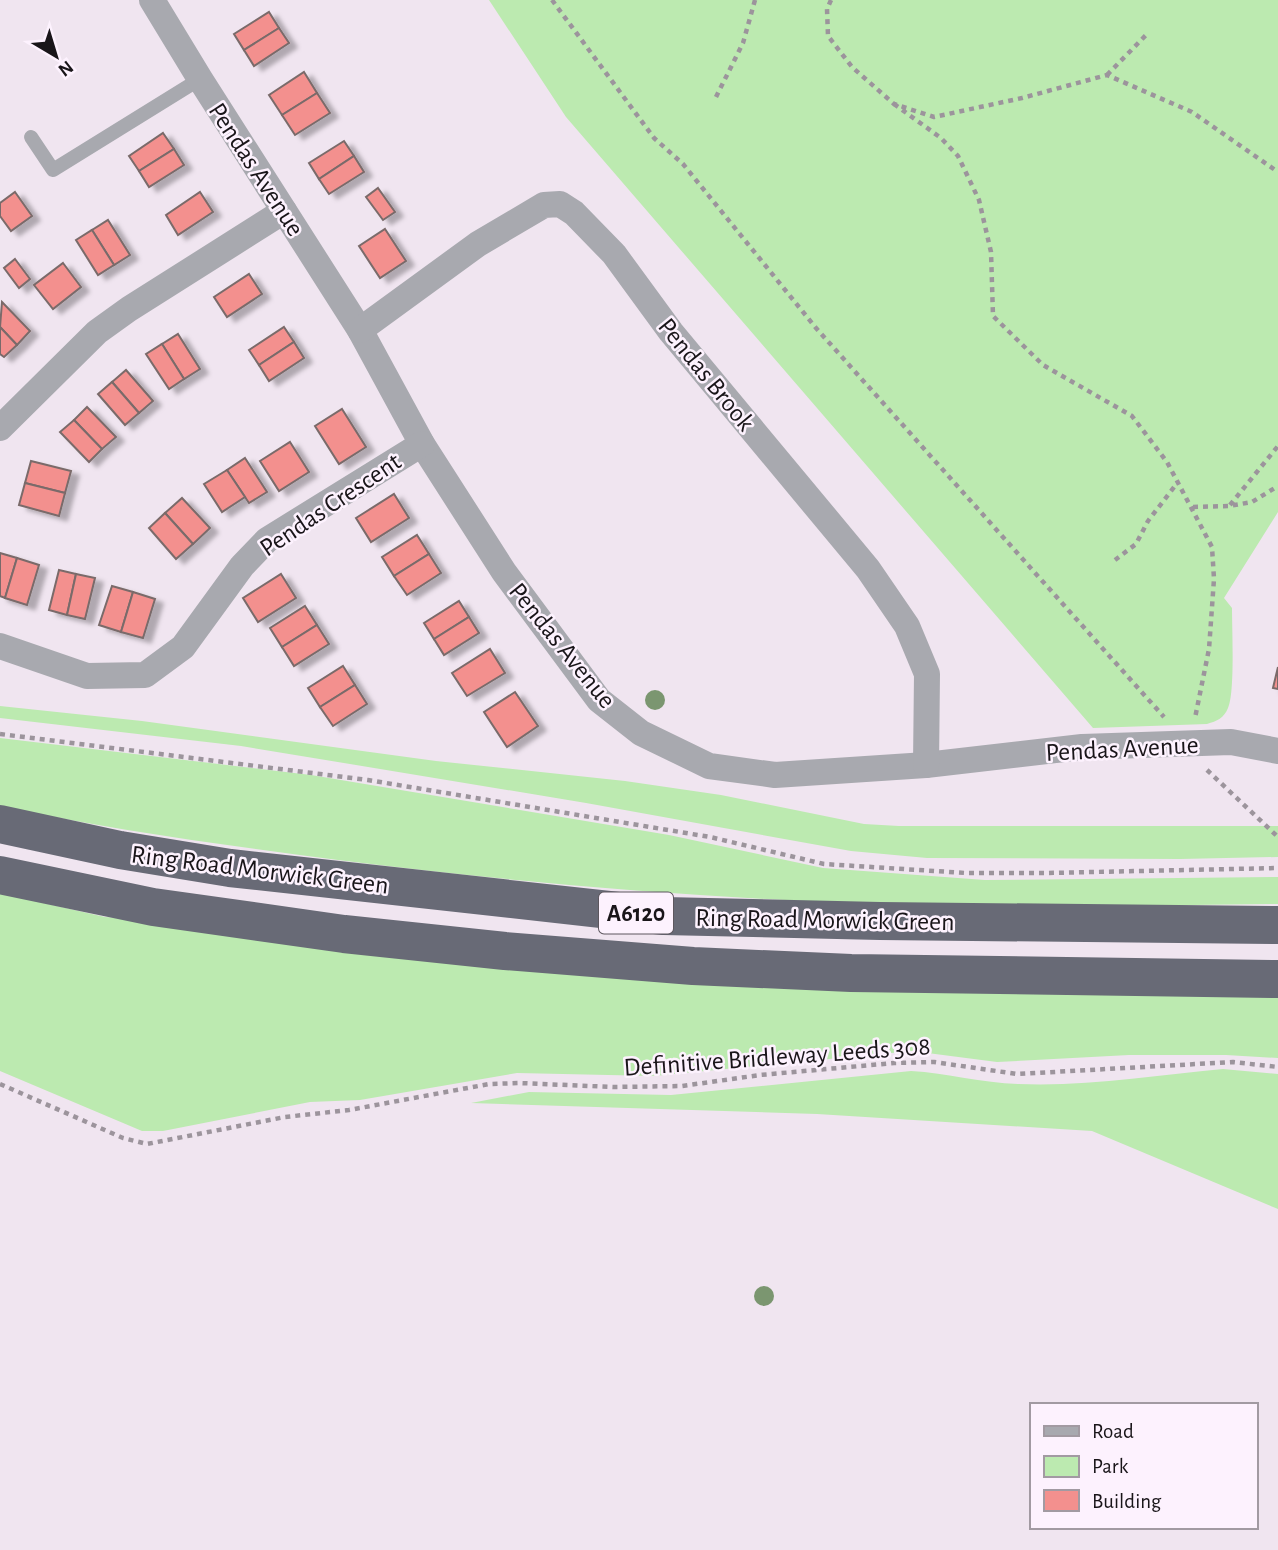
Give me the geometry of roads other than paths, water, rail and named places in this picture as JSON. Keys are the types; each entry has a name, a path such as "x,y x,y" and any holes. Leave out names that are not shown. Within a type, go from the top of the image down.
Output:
{"highway":[{"name":"Ring Road Morwick Green","path":"0,824 120,850 230,868 664,916 1278,925"},
{"name":"Ring Road Morwick Green","path":"0,875 153,907 344,934 693,966 851,973 1278,979"}],"street":[{"name":"Pendas Avenue","path":"152,0 360,330 422,444 505,572 599,700 641,733 709,766 775,775 926,765 1082,747 1231,742 1278,751"},
{"name":"Pendas Brook","path":"360,330 478,244 544,205 559,204 574,213 614,254 678,341 868,569 907,626 927,674 926,765"},
{"path":"0,428 97,332 284,211"},
{"name":"Pendas Crescent","path":"0,646 87,676 145,675 183,647 242,566 267,540 422,444"}],"lane":[{"path":"32,137 52,170 200,79"}]}
